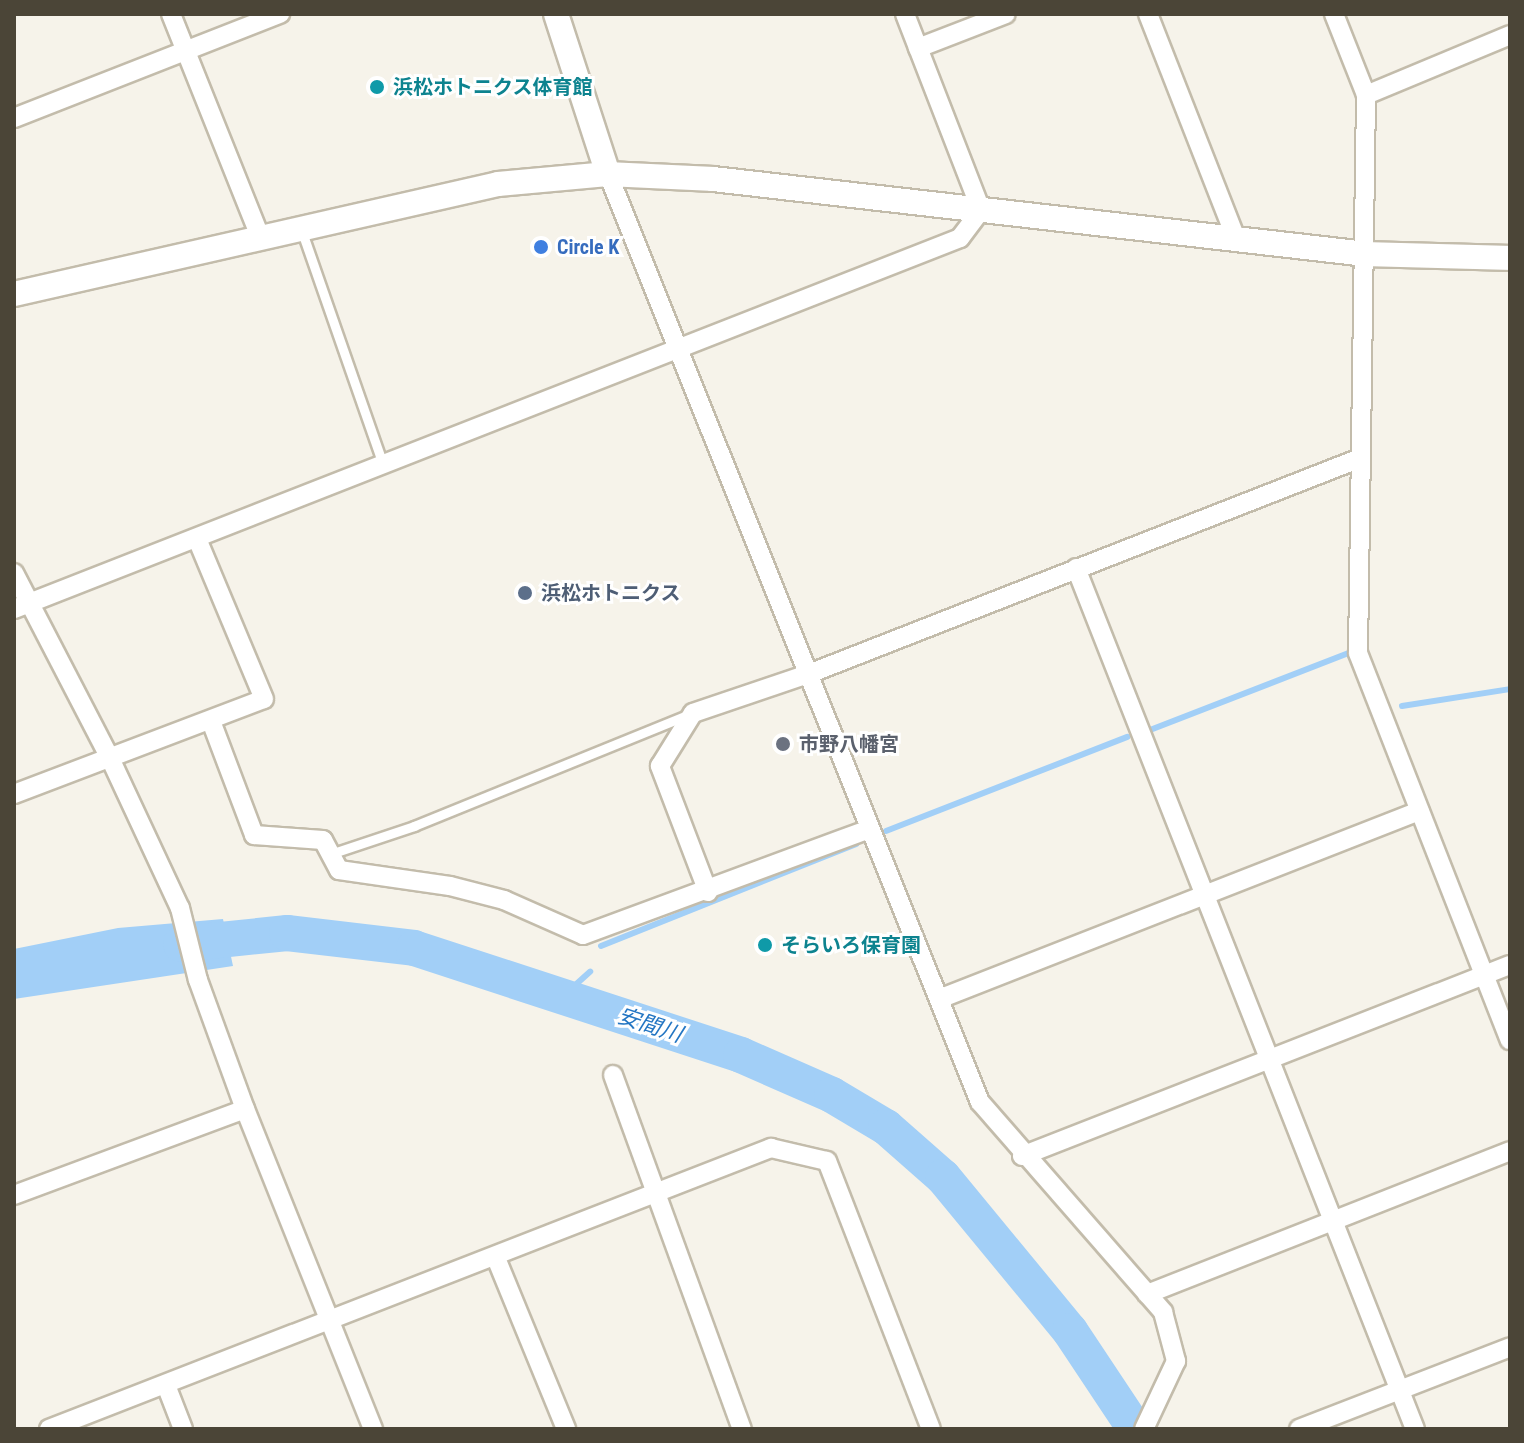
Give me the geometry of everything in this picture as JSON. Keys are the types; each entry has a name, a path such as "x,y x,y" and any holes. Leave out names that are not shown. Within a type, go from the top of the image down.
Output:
{"street":[{"path":"171,14 261,239"},
{"path":"14,118 280,14"},
{"path":"556,14 608,174 682,351 980,1102 1022,1156 1163,1312 1176,1361 1144,1429"},
{"path":"905,14 981,210"},
{"path":"918,48 1006,14"},
{"path":"1148,14 1237,241"},
{"path":"1334,14 1366,95 1366,254 1358,459 1358,653 1510,1040"},
{"path":"1366,95 1510,35"},
{"path":"14,294 498,184 608,174 713,179 1366,254 1510,258"},
{"path":"21,606 682,351 960,238 981,210"},
{"path":"708,892 660,766 693,713 811,673 1358,459"},
{"path":"14,794 264,699 197,539"},
{"path":"1076,568 1415,1429"},
{"path":"14,573 21,606 109,756 182,912 198,980 245,1109 373,1429"},
{"path":"211,721 254,835 323,840 339,870 450,886 504,900 583,935 708,892 870,829"},
{"path":"939,999 1419,811"},
{"path":"1022,1156 1510,965"},
{"path":"613,1075 742,1429"},
{"path":"14,1195 245,1109"},
{"path":"49,1429 496,1258 654,1190 771,1148 827,1161 931,1429"},
{"path":"1147,1294 1510,1151"},
{"path":"496,1258 566,1429"},
{"path":"1299,1429 1510,1347"},
{"path":"166,1385 183,1429"}],"lane":[{"path":"301,229 384,467"},
{"path":"330,854 414,826 693,713"}],"water":[{"path":"223,919 233,966 14,999 14,949 118,928"}],"waterway":[{"path":"1150,730 1349,653 1351,658"},
{"path":"1402,706 1510,689"},
{"path":"886,831 1127,737"},
{"path":"601,946 856,844"},
{"name":"安間川","path":"181,944 287,933 414,948 741,1055 832,1095 886,1127 943,1177 1070,1331 1135,1429"},
{"path":"562,997 590,972"}],"place":[{"name":"浜松ホトニクス体育館","path":"377,87"},
{"name":"Circle K","path":"541,247"},
{"name":"浜松ホトニクス","path":"525,593"},
{"name":"市野八幡宮","path":"783,744"},
{"name":"そらいろ保育園","path":"765,945"}]}
